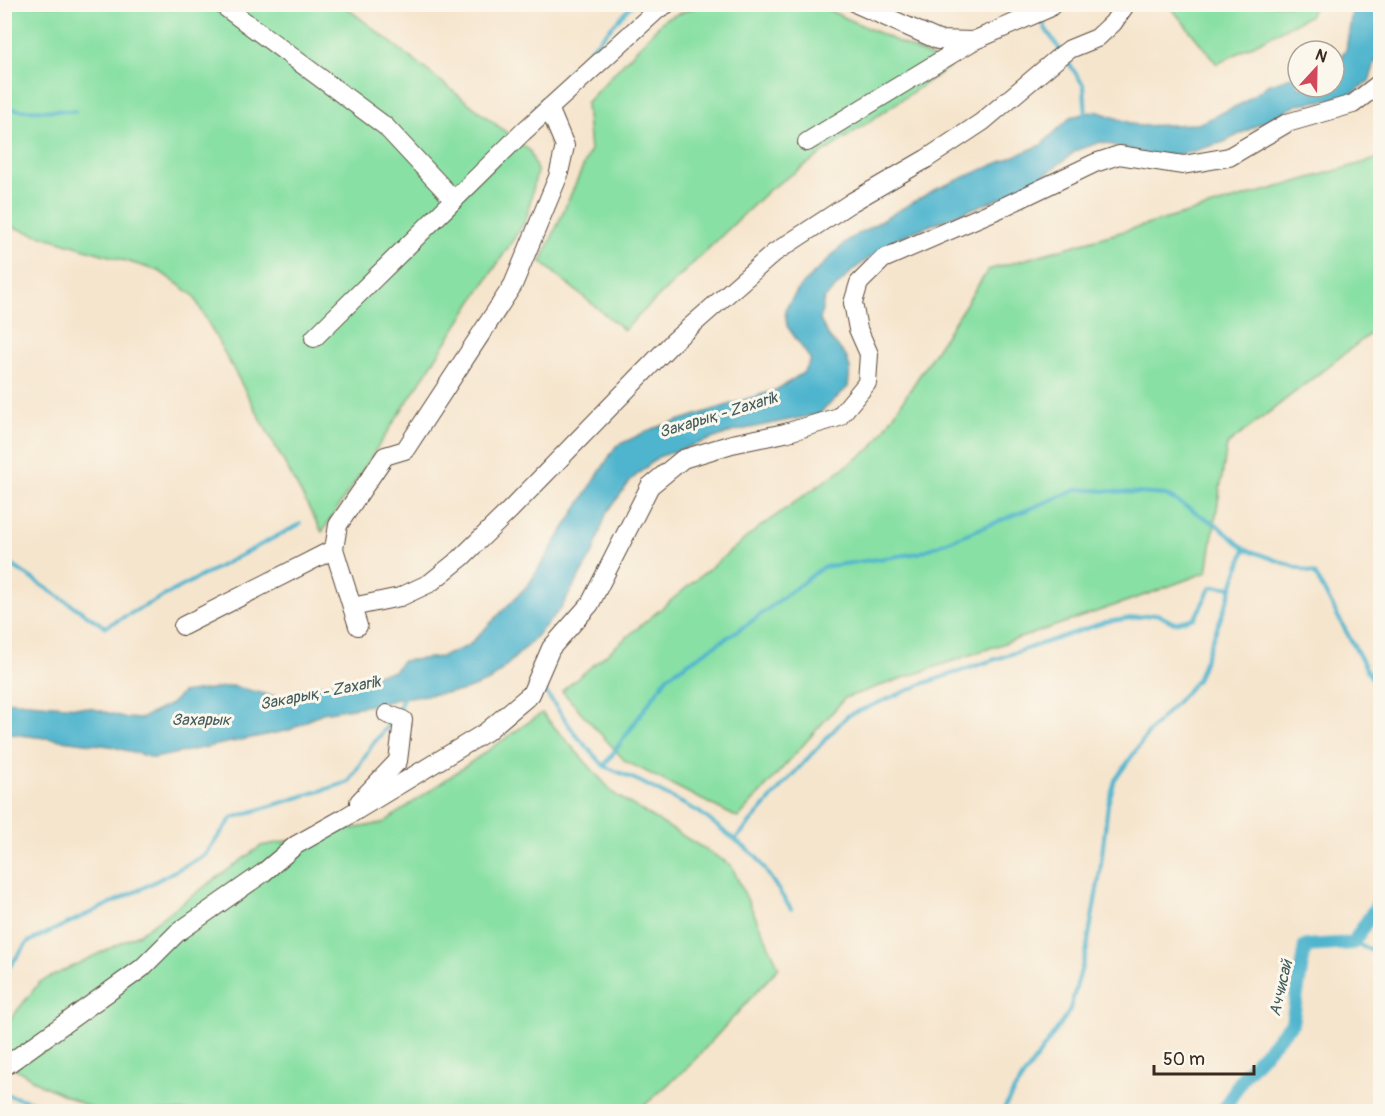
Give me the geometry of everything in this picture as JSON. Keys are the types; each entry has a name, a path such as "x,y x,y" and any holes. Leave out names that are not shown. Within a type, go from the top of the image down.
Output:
{"street":[{"path":"221,4 385,126 454,200"},
{"path":"314,338 549,108 658,9 667,4"},
{"path":"857,4 938,40 973,41"},
{"path":"807,142 973,41 1049,8 1053,4"},
{"path":"352,608 400,597 430,583 461,558 511,509 674,341 774,253 852,202 926,159 981,122 1058,58 1097,38 1113,23 1126,4"},
{"path":"4,1067 142,968 177,933 263,873 296,845 486,732 531,694 551,648 590,604 650,486 683,459 839,417 867,383 869,354 858,329 853,303 859,283 883,259 1003,207 1095,163 1119,155 1183,165 1229,156 1287,123 1353,104 1380,82"},
{"path":"358,626 333,549 338,525 385,456 405,450 513,285 558,177 565,146 549,108"},
{"path":"183,626 333,549"},
{"path":"344,818 398,760 395,717"}],"green space":[{"path":"4,5 343,5 530,151 537,171 526,220 322,532 193,295 159,271 5,225"},
{"path":"702,5 807,5 826,9 951,66 769,190 624,330 541,262 590,151 586,103 665,19"},
{"path":"1169,5 1316,5 1309,16 1217,64"},
{"path":"1380,158 1380,326 1227,445 1207,572 845,698 738,818 625,761 562,691 757,529 873,447 988,270"},
{"path":"542,713 614,794 731,865 779,967 689,1066 638,1111 98,1111 40,1084 5,1062 4,1027 40,982 139,934 261,846 383,823"}],"water":[{"name":"Захарык","path":"1353,5 1380,5 1380,49 1369,81 1346,97 1346,50"},
{"name":"Захарык","path":"1286,79 1286,99 1333,99 1299,104 1224,142 1187,153 1157,157 1101,142 1077,150 1031,186 897,238 853,270 824,299 820,320 829,337 846,356 850,369 848,387 819,414 735,431 658,457 631,480 606,514 593,553 561,608 529,644 491,680 463,691 400,698 322,713 290,730 154,758 110,746 5,733 4,701 90,708 127,718 140,719 171,704 182,693 232,686 281,698 299,690 394,671 402,661 441,657 468,646 529,584 616,446 652,429 776,390 803,373 811,360 787,326 785,310 799,288 848,240 934,190 1041,145 1071,117 1096,111 1139,126 1198,124 1243,103 1268,85"}],"waterway":[{"path":"533,110 633,4"},
{"path":"1043,17 1045,28 1060,50"},
{"path":"1066,59 1084,86 1086,118"},
{"path":"4,108 75,111"},
{"path":"604,766 668,676 748,624 823,567 919,553 1079,489 1166,495 1217,525 1245,549 1315,574 1380,694"},
{"path":"4,560 105,627 300,524"},
{"path":"1002,1112 1015,1089 1069,1012 1086,953 1100,872 1108,804 1115,780 1149,732 1197,680 1245,549"},
{"path":"735,840 847,716 925,683 1106,622 1157,614 1174,623 1195,618 1211,587 1232,587"},
{"path":"542,687 576,735 604,766 699,812 756,856 791,909"},
{"path":"397,712 405,694"},
{"path":"4,974 28,942 139,890 205,855 232,818 349,782 372,745 392,721"},
{"name":"Аччисай","path":"1222,1112 1245,1074 1292,1023 1305,946 1353,943 1380,901"},
{"path":"1353,943 1380,953"},
{"path":"4,1094 66,1112"}],"water label":[{"name":"Закарық - Zaxarik","path":"718,414"},
{"name":"Закарық - Zaxarik","path":"320,692"}]}
